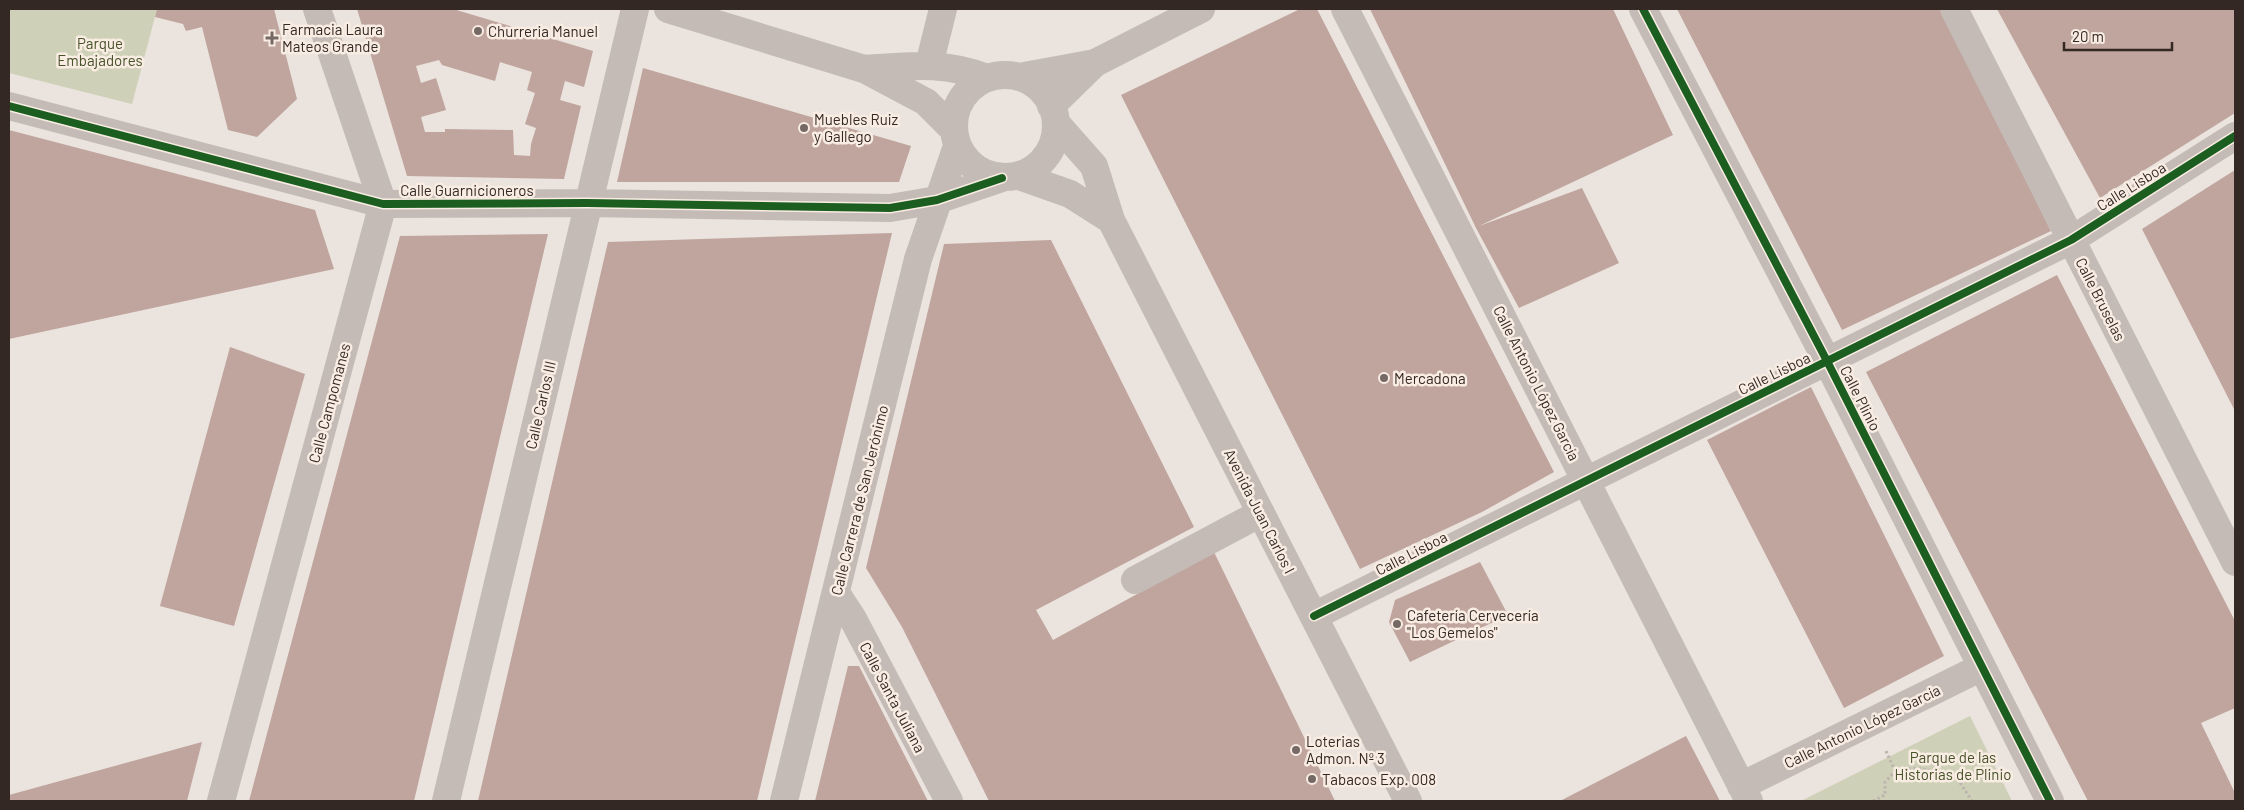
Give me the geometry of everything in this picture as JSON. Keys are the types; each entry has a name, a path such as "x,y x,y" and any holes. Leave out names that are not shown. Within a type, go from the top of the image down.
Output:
{"street":[{"path":"317,9 383,204"},
{"name":"Calle Carlos III","path":"446,801 635,9"},
{"path":"668,9 864,69 926,102 956,138 964,158 975,168 988,175 1010,177 1070,194 1112,220"},
{"path":"928,65 943,9"},
{"path":"956,138 955,113 962,98 973,86 987,78 1003,75 1019,76 1095,63 1201,9"},
{"name":"Calle Antonio López García","path":"1345,9 1587,480 1745,794 1982,667"},
{"name":"Calle Plinio","path":"1643,9 1827,362 2050,801"},
{"name":"Calle Bruselas","path":"1954,9 2235,562"},
{"path":"1054,114 1095,63"},
{"path":"864,69 928,65 964,69 987,78"},
{"path":"937,200 1034,168 1046,156 1054,140 1054,114 1044,93 1032,83 1019,76"},
{"name":"Calle Guarnicioneros","path":"9,106 383,204 587,204 890,208 937,200"},
{"name":"Avenida Juan Carlos I","path":"1054,114 1094,166 1112,220 1408,801"},
{"name":"Calle Lisboa","path":"1314,616 2071,240 2235,136"},
{"name":"Calle Carrera de San Jerónimo","path":"784,801 918,259 956,138"},
{"name":"Calle Campomanes","path":"221,801 383,204"},
{"path":"1135,580 1261,513"},
{"name":"Calle Santa Juliana","path":"836,593 853,619 948,801"}],"path":[{"path":"1873,801 1885,795 1885,782 1895,771 1917,768 1940,772 1959,781 1972,801"}],"green space":[{"name":"Parque Embajadores","path":"9,9 157,9 132,104 9,73"},
{"name":"Parque de las Historias de Plinio","path":"1970,716 2012,801 1801,801"}],"building":[{"path":"157,9 274,9 297,99 257,137 228,130 202,27 186,31 183,24 155,17"},
{"path":"357,9 453,9 593,51 584,87 565,81 560,100 581,106 564,179 407,176","holes":["439,60 442,65 495,81 500,62 532,72 527,90 535,93 525,124 536,128 531,144 530,156 514,155 513,130 445,129 445,132 425,132 421,117 446,110 436,78 421,83 416,66"]},
{"name":"Mercadona","path":"1300,9 1317,9 1554,472 1482,512 1360,569 1121,95"},
{"path":"1370,9 1613,9 1673,135 1479,226 1582,188 1619,263 1519,308 1476,228"},
{"path":"1677,9 1941,9 2051,231 1842,330"},
{"path":"1997,9 2235,9 2235,113 2100,198"},
{"path":"643,68 911,146 899,182 617,182"},
{"path":"9,130 315,210 334,269 9,339"},
{"path":"2235,170 2235,411 2142,229"},
{"path":"892,233 757,801 478,801 608,242"},
{"path":"548,234 414,801 249,801 400,236"},
{"path":"1051,240 1194,527 1036,610 1053,640 1214,552 1335,801 989,801 902,627 866,568 944,244"},
{"path":"2057,275 2235,621 2235,708 2201,723 2235,793 2235,801 2088,801 1866,372"},
{"path":"230,347 305,374 234,626 160,606"},
{"path":"1811,387 1944,656 1844,708 1707,440"},
{"path":"1480,562 1508,615 1410,662 1389,622 1395,600"},
{"path":"848,666 859,666 928,801 815,801"},
{"path":"1686,736 1720,801 1560,801"},
{"path":"202,742 187,801 9,801 9,795"}],"cycle path":[{"path":"1643,9 1827,361 2050,801"},
{"path":"9,106 383,204 587,203 890,208 937,200 1002,178"},
{"path":"1314,616 2071,240 2235,136"}],"place":[{"name":"Churreria Manuel","path":"478,31"},
{"name":"Farmacia Laura Mateos Grande","path":"272,38"},
{"name":"Muebles Ruiz y Gallego","path":"804,128"},
{"name":"Mercadona","path":"1384,378"},
{"name":"Cafetería Cervecería \"Los Gemelos\"","path":"1397,624"},
{"name":"Loterias Admon. Nº 3","path":"1296,750"},
{"name":"Tabacos Exp. 008","path":"1312,779"}]}
